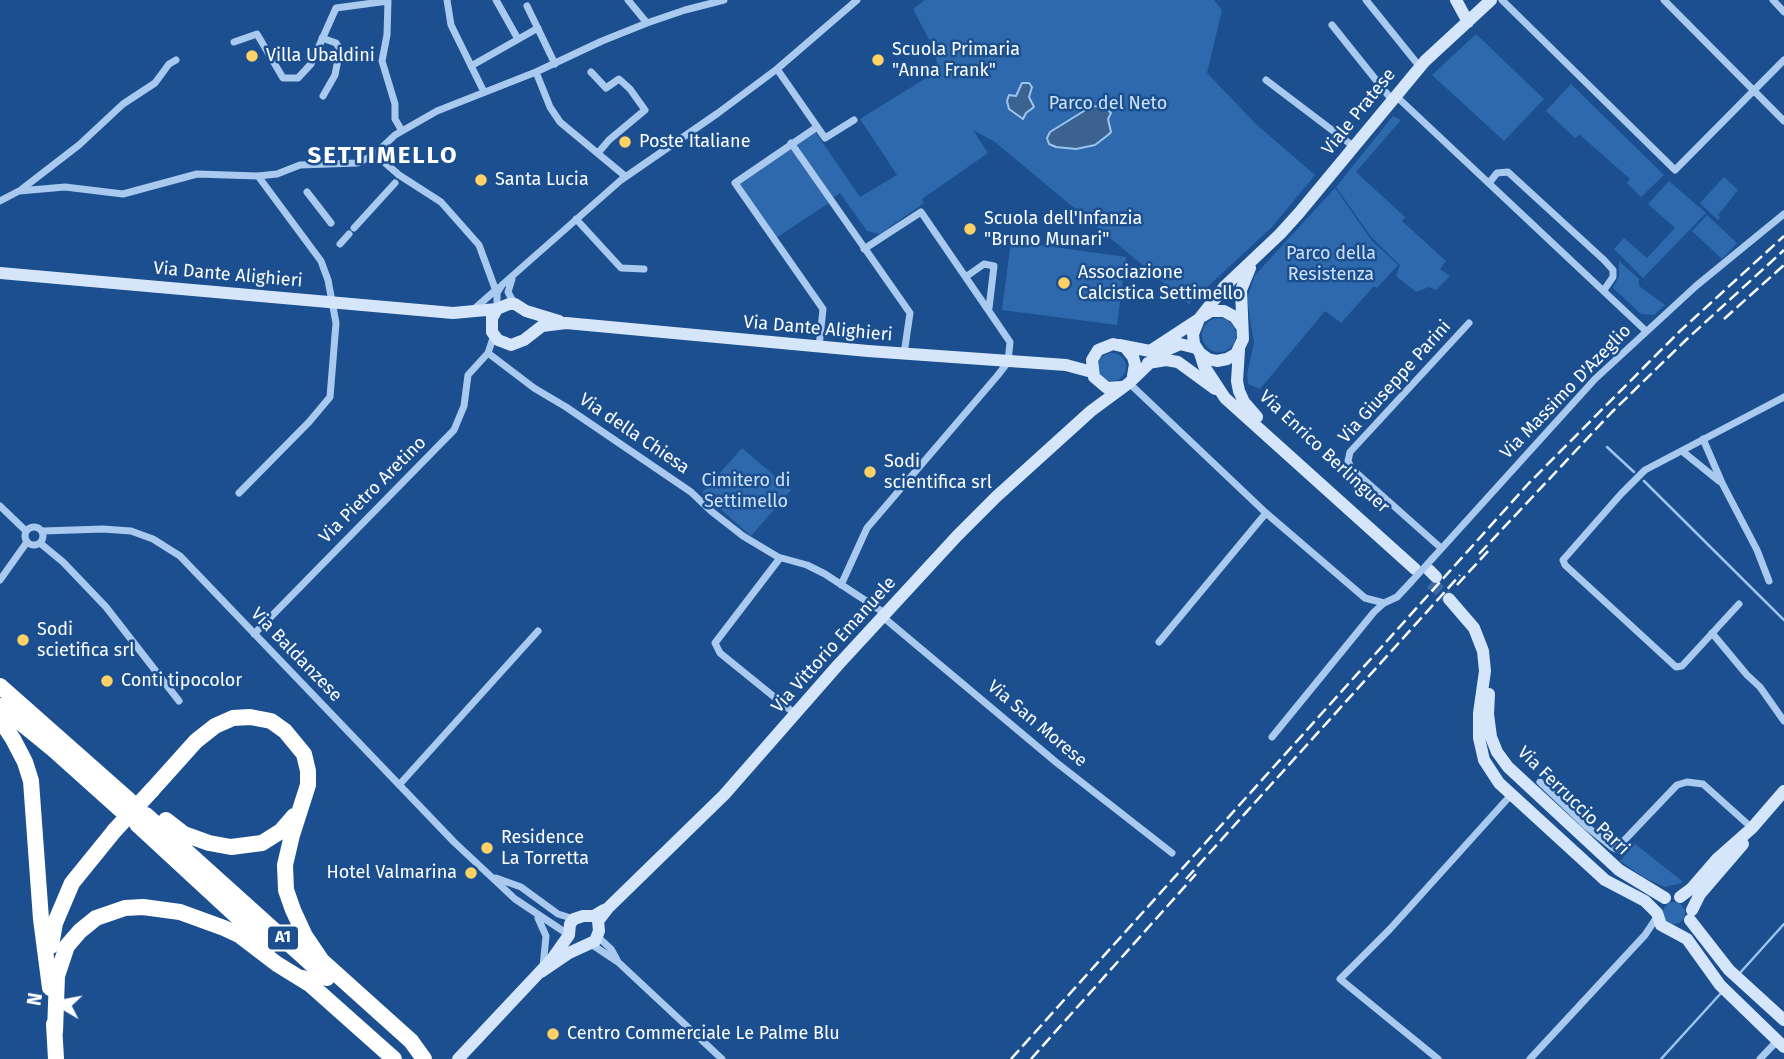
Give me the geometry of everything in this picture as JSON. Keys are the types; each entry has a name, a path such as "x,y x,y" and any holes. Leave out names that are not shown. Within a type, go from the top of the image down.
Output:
{"highway":[{"path":"0,686 101,774 128,802 53,749 0,706"},
{"path":"50,987 52,937 63,901 72,883 115,830 196,741 215,726 233,718 250,717 271,721 285,731 304,754 308,771 308,785 285,865 286,890 305,936 322,961 411,1041 423,1059"},
{"path":"0,719 25,762 31,782 41,919 55,1032"},
{"path":"145,815 209,844 231,847 266,841 281,831 302,805"},
{"name":"A1","path":"145,815 311,985 394,1059"},
{"name":"A1","path":"145,815 309,962 423,1059"},
{"path":"56,1059 57,976 67,946 80,930 96,918 125,908 144,907 180,912 225,928 311,985"}],"main road":[{"path":"1456,0 1468,22"},
{"name":"Viale Pratese","path":"1119,345 1150,351 1200,318 1225,286 1299,213 1420,67 1491,0"},
{"name":"Viale Pratese","path":"1239,350 1243,339 1241,290 1248,271 1261,253"},
{"name":"Via Dante Alighieri","path":"0,273 453,313 480,320 498,340 511,345 542,326 566,323 1008,362 1066,365 1095,354"},
{"name":"Via Dante Alighieri","path":"453,313 497,309 503,306 521,307 566,323"},
{"path":"521,307 531,323 528,335"},
{"path":"493,332 492,318 497,309"},
{"path":"1198,351 1193,334 1200,318 1212,311 1224,311 1235,317 1242,327"},
{"path":"1094,377 1107,388 1128,382 1148,363 1175,344 1184,344 1208,359 1217,361 1232,357 1239,350"},
{"path":"1091,411 1096,399 1091,366 1095,354 1103,347 1119,345 1130,352 1135,363 1128,382"},
{"name":"Via Enrico Berlinguer","path":"1239,350 1237,381 1241,397 1248,408 1425,572"},
{"name":"Via Enrico Berlinguer","path":"1198,351 1204,366 1225,398"},
{"name":"Via Enrico Berlinguer","path":"1148,363 1166,360 1185,365 1425,572"},
{"name":"Via Dante Alighieri","path":"1066,365 1094,377"},
{"name":"Via Vittorio Emanuele","path":"458,1059 541,972 569,935 570,924 608,908 707,813 794,713 987,507 1091,411 1128,382"},
{"name":"Via Ferruccio Parri","path":"1665,898 1619,870 1534,784 1504,762 1491,737 1488,714 1492,668 1490,645 1478,618 1452,596 1481,643 1485,670 1478,719 1480,744 1490,771 1514,799 1605,880 1642,899 1657,915 1661,925 1694,946 1720,985 1780,1044"},
{"path":"1514,799 1516,791 1523,785 1534,784"},
{"path":"1657,915 1665,898 1680,897 1692,888 1717,859 1752,828 1784,791"},
{"path":"1673,931 1686,926 1700,894 1742,847 1752,828"},
{"path":"1680,897 1689,904 1691,915 1729,970 1784,1020"},
{"name":"Via Vittorio Emanuele","path":"541,972 592,938 608,908"},
{"path":"569,935 574,943 592,938 580,918"}],"street":[{"path":"447,0 451,26 484,92"},
{"path":"496,0 518,39"},
{"path":"628,0 647,23"},
{"path":"19,191 65,187 123,194 197,174 258,176 277,174 300,164 358,163 375,154 402,131 437,111 537,72 647,23 708,2 724,0"},
{"path":"471,311 625,176 777,69 857,0"},
{"path":"1367,0 1420,67"},
{"path":"1502,0 1675,170 1784,60"},
{"path":"1664,0 1784,121"},
{"path":"1773,0 1784,12"},
{"path":"234,42 257,34 283,78 292,79 304,74 336,8 388,1 388,24 382,61 395,104 396,119 402,131"},
{"path":"527,6 555,64"},
{"path":"1332,25 1393,97 1646,331"},
{"path":"471,66 538,28"},
{"path":"322,38 336,43 340,48 335,75 323,96"},
{"path":"0,201 19,191 79,145 123,104 155,83 169,64 176,60"},
{"path":"777,69 827,139 854,120"},
{"path":"537,72 550,107 560,122 625,176"},
{"path":"591,72 606,88 619,79 645,110 609,140 598,153"},
{"path":"1266,80 1353,146"},
{"path":"817,127 735,183 823,309 819,346"},
{"path":"791,143 910,313 904,354"},
{"path":"375,154 398,179 441,202 479,245 499,288 497,309"},
{"path":"1489,183 1497,173 1508,172 1604,260 1613,270 1613,277 1604,290"},
{"path":"239,493 330,397 337,323 321,261 258,176"},
{"path":"340,244 398,179"},
{"path":"307,192 331,226"},
{"path":"841,584 867,528 1008,362 1010,338 920,211 864,249"},
{"name":"Via Massimo D'Azeglio","path":"1272,737 1374,612 1397,597 1425,572 1441,548 1595,379 1715,270 1784,214"},
{"path":"576,219 621,268 644,269"},
{"path":"967,276 984,264 994,266 989,308"},
{"path":"519,270 513,277 509,295 521,307"},
{"name":"Via Giuseppe Parini","path":"1441,548 1351,468 1348,461 1350,452 1469,323"},
{"path":"488,353 493,332"},
{"name":"Via della Chiesa","path":"488,353 534,388 691,492 711,512 743,536 780,558 807,565 841,584 884,615"},
{"name":"Via Pietro Aretino","path":"254,634 454,430 464,406 468,375 488,353"},
{"path":"1128,382 1266,513 1365,598 1384,603"},
{"path":"1739,604 1682,666 1676,667 1564,563 1564,558 1645,470 1784,397"},
{"path":"1703,439 1769,581"},
{"path":"1682,451 1722,483"},
{"path":"0,506 26,531 27,542 0,580"},
{"path":"1159,642 1266,513"},
{"name":"Via Baldanzese","path":"26,531 35,527 43,531 115,529 135,532 153,539 183,560 399,785 514,899 569,935"},
{"path":"27,542 34,545 40,543 44,537 43,531"},
{"path":"40,543 63,562 106,607 179,701"},
{"path":"780,558 716,640 715,646 720,653 794,713"},
{"name":"Via San Morese","path":"884,615 1056,763 1172,853"},
{"path":"399,785 538,631"},
{"path":"1712,634 1760,687 1784,721"},
{"path":"1534,784 1616,849 1677,785 1687,782 1703,784 1752,828"},
{"path":"1438,1059 1340,979 1514,799"},
{"name":"Via Baldanzese","path":"492,877 521,887 558,914 580,918"},
{"path":"534,912 545,928 546,936 541,972"},
{"path":"1530,1059 1645,935 1657,915"},
{"path":"1645,935 1673,931"},
{"path":"592,938 722,1059"},
{"path":"1760,1059 1780,1044"}],"green space":[{"name":"Parco del Neto","path":"925,0 1214,0 1222,10 1207,73 1257,125 1315,175 1272,227 1189,304 995,142 973,130 988,153 922,199 924,203 880,234 867,231 840,193 832,199 794,144 814,130 860,197 897,175 860,119 939,70 932,45 913,9"},
{"path":"1476,34 1544,99 1504,141 1432,75"},
{"path":"1571,84 1664,175 1641,197 1627,183 1630,179 1580,135 1575,138 1546,111"},
{"path":"1393,116 1401,120 1356,172 1405,217 1402,221 1446,261 1440,269 1450,276 1436,290 1429,287 1416,292 1396,276 1400,265 1372,238 1336,187"},
{"path":"791,149 829,203 776,238 739,185"},
{"path":"1724,177 1738,190 1718,215 1718,220 1700,203"},
{"path":"1669,181 1706,213 1643,278 1614,249 1624,238 1647,258 1675,228 1648,204"},
{"name":"Parco della Resistenza","path":"1335,188 1372,241 1398,265 1377,288 1374,286 1341,323 1325,311 1260,389 1248,384 1247,374 1254,343 1247,299 1255,275"},
{"path":"1707,215 1737,243 1722,259 1692,231"},
{"name":"Associazione Calcistica Settimello","path":"1011,241 1126,257 1117,325 1002,310"},
{"path":"1619,261 1639,279 1639,286 1665,305 1654,315 1641,314 1613,288 1619,276"},
{"path":"1219,318 1231,323 1236,335 1231,347 1219,352 1207,347 1202,335 1207,323"},
{"path":"1112,353 1122,357 1126,367 1122,377 1112,381 1102,377 1098,367 1102,357"},
{"name":"Cimitero di Settimello","path":"742,448 791,490 751,536 702,493"},
{"path":"1635,844 1682,883 1665,887 1645,878 1620,861"},
{"path":"1674,902 1682,905 1685,913 1682,921 1674,924 1666,921 1663,913 1666,905"}],"shaded area":[{"path":"1022,83 1029,83 1032,87 1029,97 1034,107 1023,119 1009,109 1007,101 1009,95 1016,96"},
{"path":"1092,106 1104,107 1111,113 1108,119 1111,132 1108,135 1095,145 1076,149 1049,144 1047,138 1050,132"}],"waterway":[{"path":"1607,447 1634,472"},
{"path":"1644,481 1784,620"},
{"path":"1739,974 1784,924"},
{"path":"1661,1059 1722,992"}],"tunnel":[{"path":"1431,583 1449,599"}],"railway":[{"path":"1011,1059 1529,483 1679,332 1784,236"},
{"path":"1479,554 1612,412 1784,250"},
{"path":"1724,319 1784,265"},
{"path":"1457,585 1490,549"},
{"path":"1186,879 1460,575"},
{"path":"1031,1059 1196,874"}],"place":[{"name":"Villa Ubaldini","path":"252,56"},
{"name":"Scuola Primaria \"Anna Frank\"","path":"878,60"},
{"name":"Poste Italiane","path":"625,142"},
{"name":"Santa Lucia","path":"481,180"},
{"name":"Scuola dell'Infanzia \"Bruno Munari\"","path":"970,229"},
{"name":"Associazione Calcistica Settimello","path":"1064,283"},
{"name":"Sodi scientifica srl","path":"870,472"},
{"name":"Sodi scietifica srl","path":"23,640"},
{"name":"Conti tipocolor","path":"107,681"},
{"name":"Residence La Torretta","path":"487,848"},
{"name":"Hotel Valmarina","path":"471,873"},
{"name":"Centro Commerciale Le Palme Blu","path":"553,1034"}],"district":[{"name":"SETTIMELLO","path":"383,156"}]}
